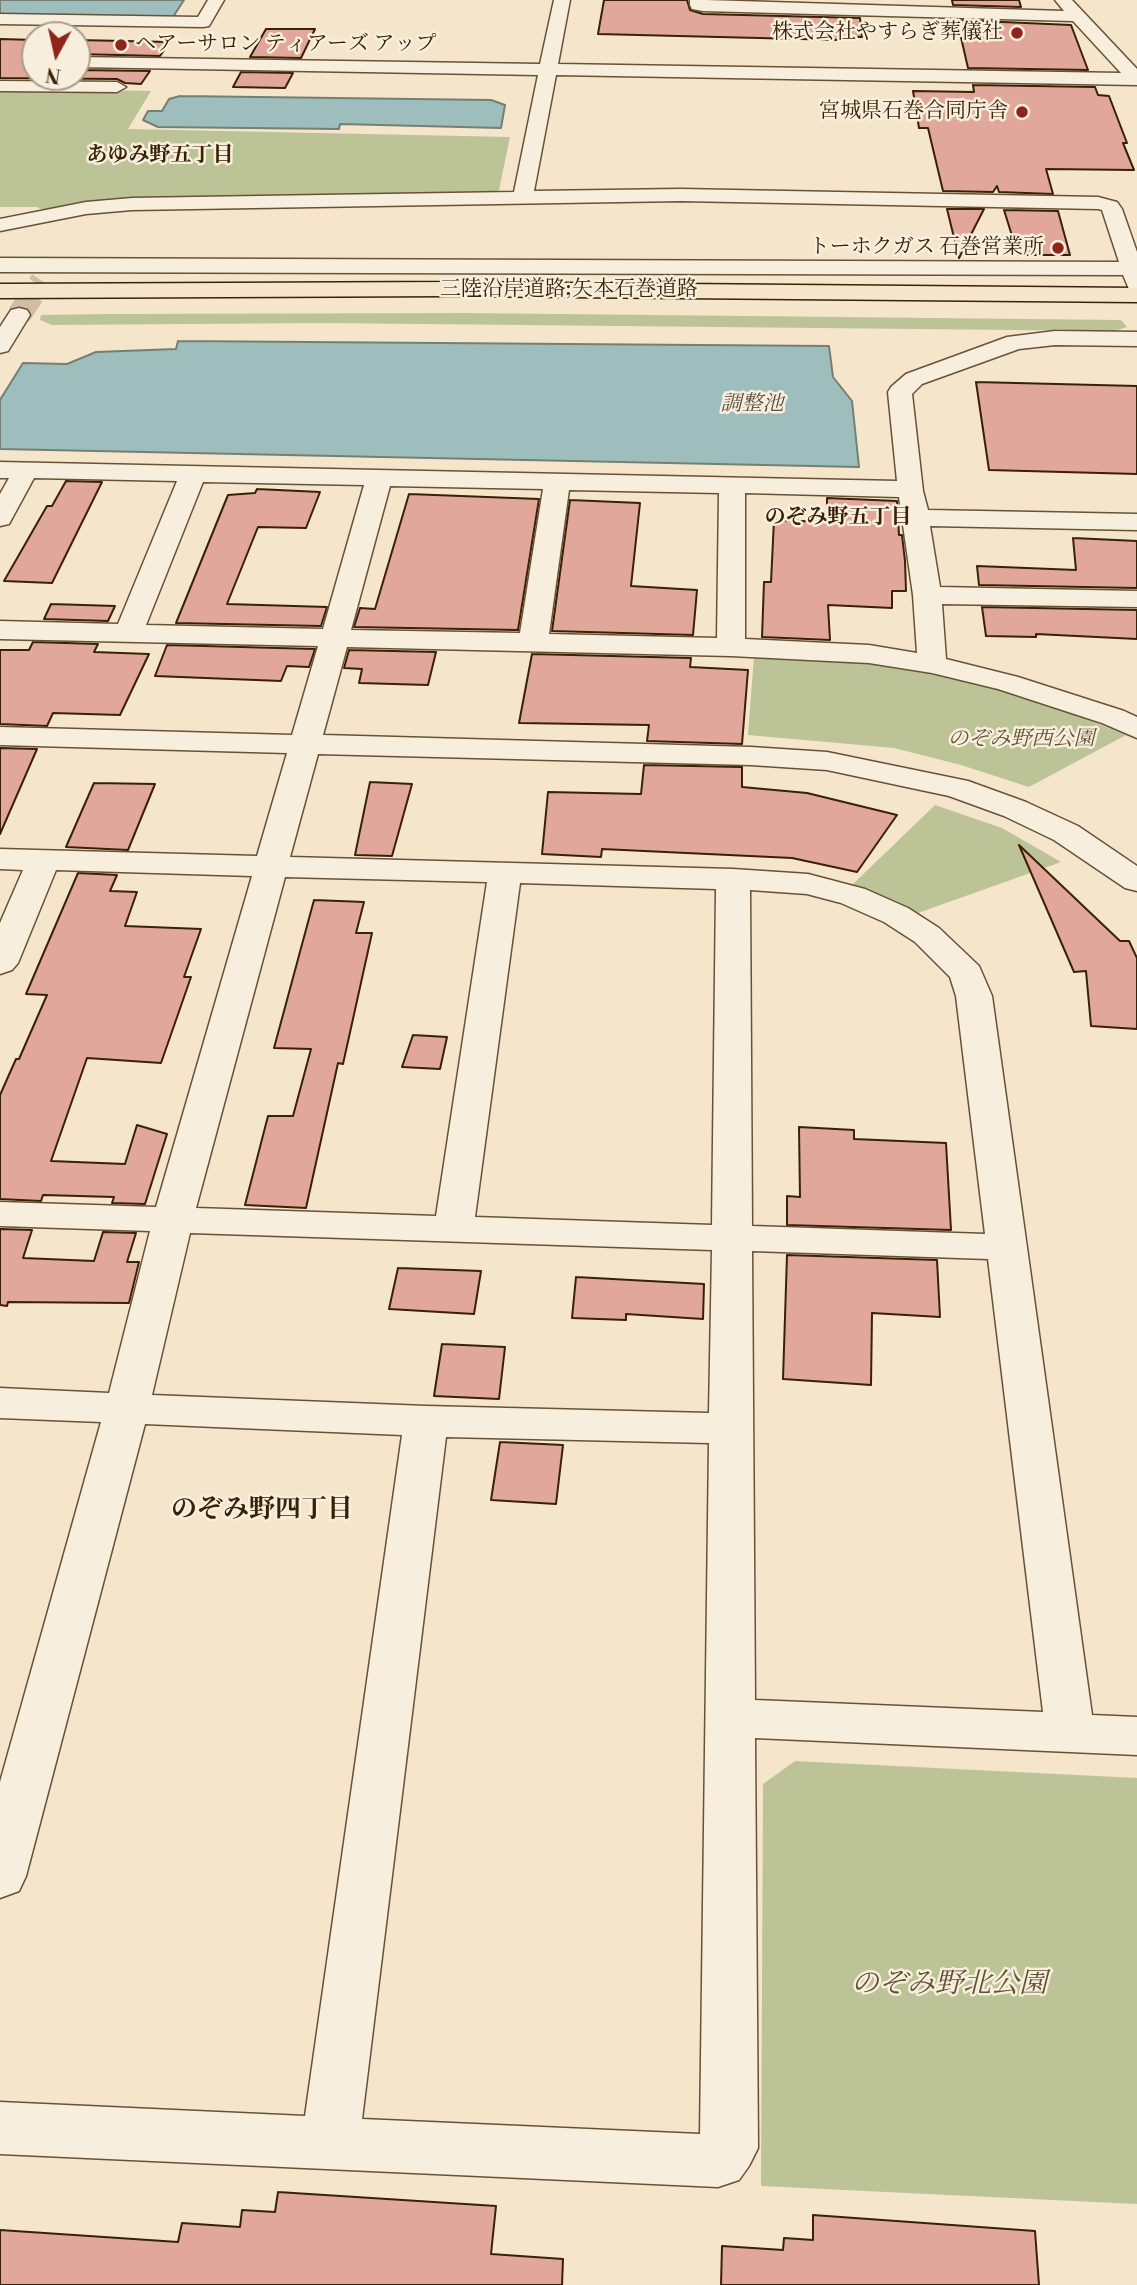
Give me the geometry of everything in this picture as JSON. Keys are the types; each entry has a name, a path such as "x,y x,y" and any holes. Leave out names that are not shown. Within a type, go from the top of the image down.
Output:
{"highway":[{"name":"三陸沿岸道路;矢本石巻道路","path":"0,291 450,289 1137,295"},
{"name":"三陸沿岸道路;矢本石巻道路","path":"9,310 323,303 1137,310"}],"street":[{"path":"0,19 203,22 216,0"},
{"path":"523,197 562,0"},
{"path":"698,0 698,5 703,6 792,4 1077,16"},
{"path":"1063,0 1137,80"},
{"path":"91,62 1137,80"},
{"path":"0,86 133,88"},
{"path":"520,95 542,95"},
{"path":"0,225 116,205 681,195 1098,203 1112,209 1135,274 47,273 0,265"},
{"path":"0,346 9,310"},
{"path":"932,664 927,594 900,392 904,385 1015,342 1055,338 1137,339"},
{"path":"0,518 13,470 911,489"},
{"path":"128,634 193,474"},
{"path":"0,1877 127,1408 173,1218 332,638 379,478"},
{"path":"533,643 556,482"},
{"path":"731,647 732,485"},
{"path":"916,518 1137,523"},
{"path":"927,594 1137,599"},
{"path":"0,630 731,647 869,654 932,664 1129,718"},
{"path":"0,736 751,756 827,761 957,788 1015,809 1066,833 1137,881"},
{"path":"0,859 733,878 808,884 853,896 896,915 927,934 967,973 974,996 1070,1733"},
{"path":"0,963 44,860"},
{"path":"454,1227 505,873"},
{"path":"0,2128 718,2161 729,2148 733,878"},
{"path":"0,1214 1005,1247"},
{"path":"0,1403 426,1421 733,1429"},
{"path":"330,2142 426,1421"},
{"path":"731,1718 1137,1736"}],"green space":[{"path":"0,88 21,88 21,91 151,91 128,129 510,137 499,190 487,195 118,199 45,211 37,207 0,207"},
{"path":"465,313 1121,320 1127,327 1114,331 324,323 52,325 40,320 41,315"},
{"name":"のぞみ野西公園","path":"754,656 857,661 976,682 1048,704 1126,735 1029,787 961,765 894,748 748,735"},
{"path":"935,805 1002,828 1061,862 918,913 896,901 852,885"},
{"name":"のぞみ野北公園","path":"795,1761 1137,1778 1137,2204 761,2186 763,1784"}],"water":[{"path":"0,0 184,0 173,17 0,16"},
{"path":"180,96 491,100 505,105 501,128 340,124 339,129 158,127 143,120 148,111 162,111 169,99"},
{"name":"調整池","path":"178,341 829,346 833,377 852,401 859,467 0,449 0,400 23,363 67,364 96,352 176,349"}],"building":[{"path":"604,0 687,0 690,10 703,14 860,18 862,37 840,37 840,40 598,34"},
{"path":"952,0 1019,0 1021,7 953,5"},
{"path":"957,20 1071,25 1088,70 968,68"},
{"path":"266,29 315,29 301,58 250,57"},
{"path":"0,39 21,40 21,78 0,78"},
{"path":"91,40 170,42 160,56 91,54"},
{"path":"91,70 150,71 141,84 125,83 117,79 91,79"},
{"path":"241,72 293,73 285,88 233,87"},
{"path":"973,85 1095,87 1098,95 1109,96 1134,170 1046,169 1053,194 999,192 997,186 993,192 943,191 928,128 919,128 913,91 974,92"},
{"path":"947,209 984,209 959,258"},
{"path":"1004,210 1058,211 1070,255 1018,255"},
{"path":"976,382 1137,386 1137,474 989,470"},
{"path":"66,481 102,482 52,583 4,581 47,506 52,506"},
{"path":"257,489 320,492 306,528 258,527 227,604 327,607 321,626 176,623 228,495 255,493"},
{"path":"409,494 539,499 518,630 354,627 360,608 375,609"},
{"path":"827,498 897,501 906,591 892,591 892,608 828,605 830,640 762,637 764,582 771,582 774,520 827,522"},
{"path":"570,500 640,503 631,586 697,590 693,635 552,631"},
{"path":"1073,538 1137,541 1137,588 979,585 977,566 1076,570"},
{"path":"51,604 115,606 108,621 44,619"},
{"path":"982,607 1137,610 1137,639 1036,634 1036,637 986,636"},
{"path":"33,642 98,644 94,652 149,654 120,715 53,713 47,726 0,724 0,650 29,650"},
{"path":"167,645 315,649 309,667 287,666 281,681 155,676"},
{"path":"349,650 436,652 428,685 359,683 362,669 344,668"},
{"path":"532,654 691,658 690,667 748,670 742,744 647,741 649,725 519,723"},
{"path":"0,748 37,749 0,834"},
{"path":"644,765 742,767 742,787 807,793 897,815 857,872 792,858 602,849 601,857 542,854 548,792 641,794"},
{"path":"370,782 412,784 392,856 355,855"},
{"path":"94,783 155,784 128,850 66,847"},
{"path":"1019,845 1120,941 1129,941 1137,958 1137,1029 1091,1026 1086,971 1074,972"},
{"path":"78,873 117,875 110,891 137,892 125,926 201,929 184,977 191,977 161,1063 87,1058 51,1161 125,1164 137,1125 167,1134 145,1204 112,1203 114,1197 43,1195 41,1201 0,1199 0,1095 47,995 26,994"},
{"path":"314,900 364,902 356,933 372,933 343,1064 338,1063 306,1208 245,1205 268,1116 293,1116 311,1049 274,1048"},
{"path":"413,1035 447,1037 440,1069 402,1067"},
{"path":"799,1127 854,1130 854,1139 946,1143 951,1230 787,1225 787,1196 800,1197"},
{"path":"0,1229 32,1230 23,1258 94,1261 103,1232 136,1233 127,1262 139,1262 129,1303 8,1302 7,1306 0,1305"},
{"path":"787,1255 937,1260 940,1317 872,1313 871,1385 783,1379"},
{"path":"398,1268 481,1271 474,1314 389,1309"},
{"path":"576,1277 704,1284 703,1319 626,1314 626,1320 572,1318"},
{"path":"442,1344 505,1347 499,1399 434,1396"},
{"path":"500,1442 563,1445 556,1504 491,1500"},
{"path":"278,2192 496,2206 491,2254 563,2259 562,2285 0,2285 0,2230 178,2242 182,2223 240,2227 242,2210 275,2212"},
{"path":"813,2215 1035,2231 1039,2285 721,2285 722,2246 783,2250 784,2238 813,2240"}],"tunnel":[{"path":"19,315 42,281"}],"place":[{"name":"株式会社やすらぎ葬儀社","path":"1017,33"},
{"name":"ヘアーサロン ティアーズ アップ","path":"121,45"},
{"name":"宮城県石巻合同庁舎","path":"1022,112"},
{"name":"トーホクガス 石巻営業所","path":"1058,248"}],"district":[{"name":"あゆみ野五丁目","path":"160,156"},
{"name":"のぞみ野五丁目","path":"838,518"},
{"name":"のぞみ野四丁目","path":"262,1511"}]}
